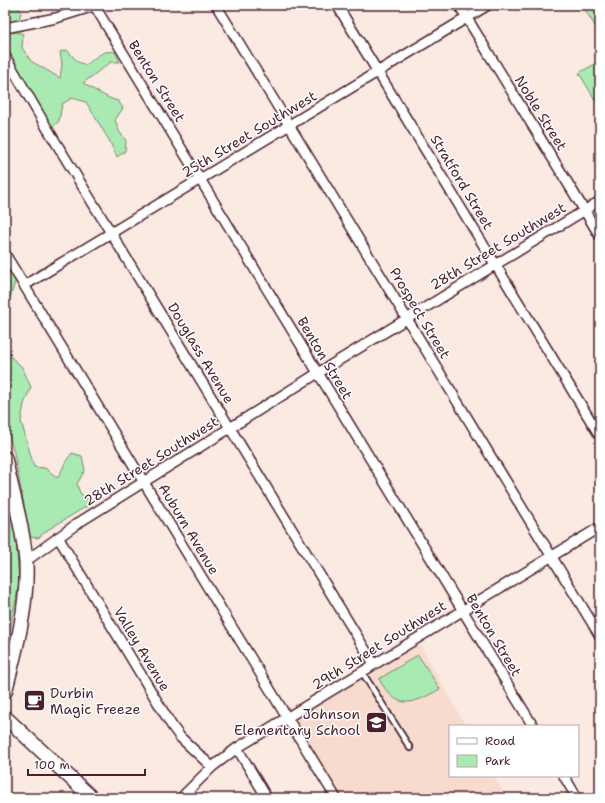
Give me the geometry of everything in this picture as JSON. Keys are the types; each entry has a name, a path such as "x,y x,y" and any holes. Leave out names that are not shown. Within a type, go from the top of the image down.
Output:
{"main road":[{"path":"5,458 26,561 23,609 16,651 5,692"},
{"path":"5,717 92,798"}],"street":[{"path":"5,28 56,18 95,5"},
{"name":"Benton Street","path":"95,5 532,725"},
{"name":"Prospect Street","path":"216,5 600,636"},
{"name":"Stratford Street","path":"337,5 600,436"},
{"name":"Noble Street","path":"459,5 600,236"},
{"name":"25th Street Southwest","path":"24,285 112,234 488,5"},
{"name":"Douglass Avenue","path":"5,56 374,664"},
{"name":"28th Street Southwest","path":"26,561 78,523 144,481 318,372 600,201"},
{"name":"Auburn Avenue","path":"5,254 336,798"},
{"name":"29th Street Southwest","path":"181,798 212,768 237,748 600,527"},
{"name":"Valley Avenue","path":"58,537 172,726 180,737 212,768"},
{"path":"237,748 267,798"},
{"path":"565,777 577,798"}],"lane":[{"path":"362,672 410,748"}],"shaded area":[{"path":"416,638 465,725 449,725 449,777 495,777 504,794 497,798 336,798 287,718"}],"green space":[{"path":"5,5 17,5 21,12 19,20 5,23"},
{"path":"582,5 600,5 600,34"},
{"path":"16,32 23,34 22,48 31,61 60,78 62,64 60,52 67,50 78,62 86,65 103,53 111,51 115,52 120,62 111,62 83,83 105,96 118,101 123,108 115,120 119,131 126,141 125,151 117,157 109,140 86,102 72,98 62,104 59,121 51,129 5,51 5,33"},
{"path":"600,61 600,108 579,73"},
{"path":"5,263 16,279 5,314"},
{"path":"5,342 11,357 22,367 31,387 24,404 21,421 34,467 45,468 58,478 66,461 72,453 82,456 85,470 77,484 80,493 92,503 49,529 38,538 30,537 14,453 5,421"},
{"path":"5,487 16,540 19,583 8,641 5,646"},
{"path":"418,655 440,689 421,699 405,702 399,700 392,696 379,679"}],"place":[{"name":"Durbin Magic Freeze","path":"35,701"},
{"name":"Johnson Elementary School","path":"376,722"}]}
